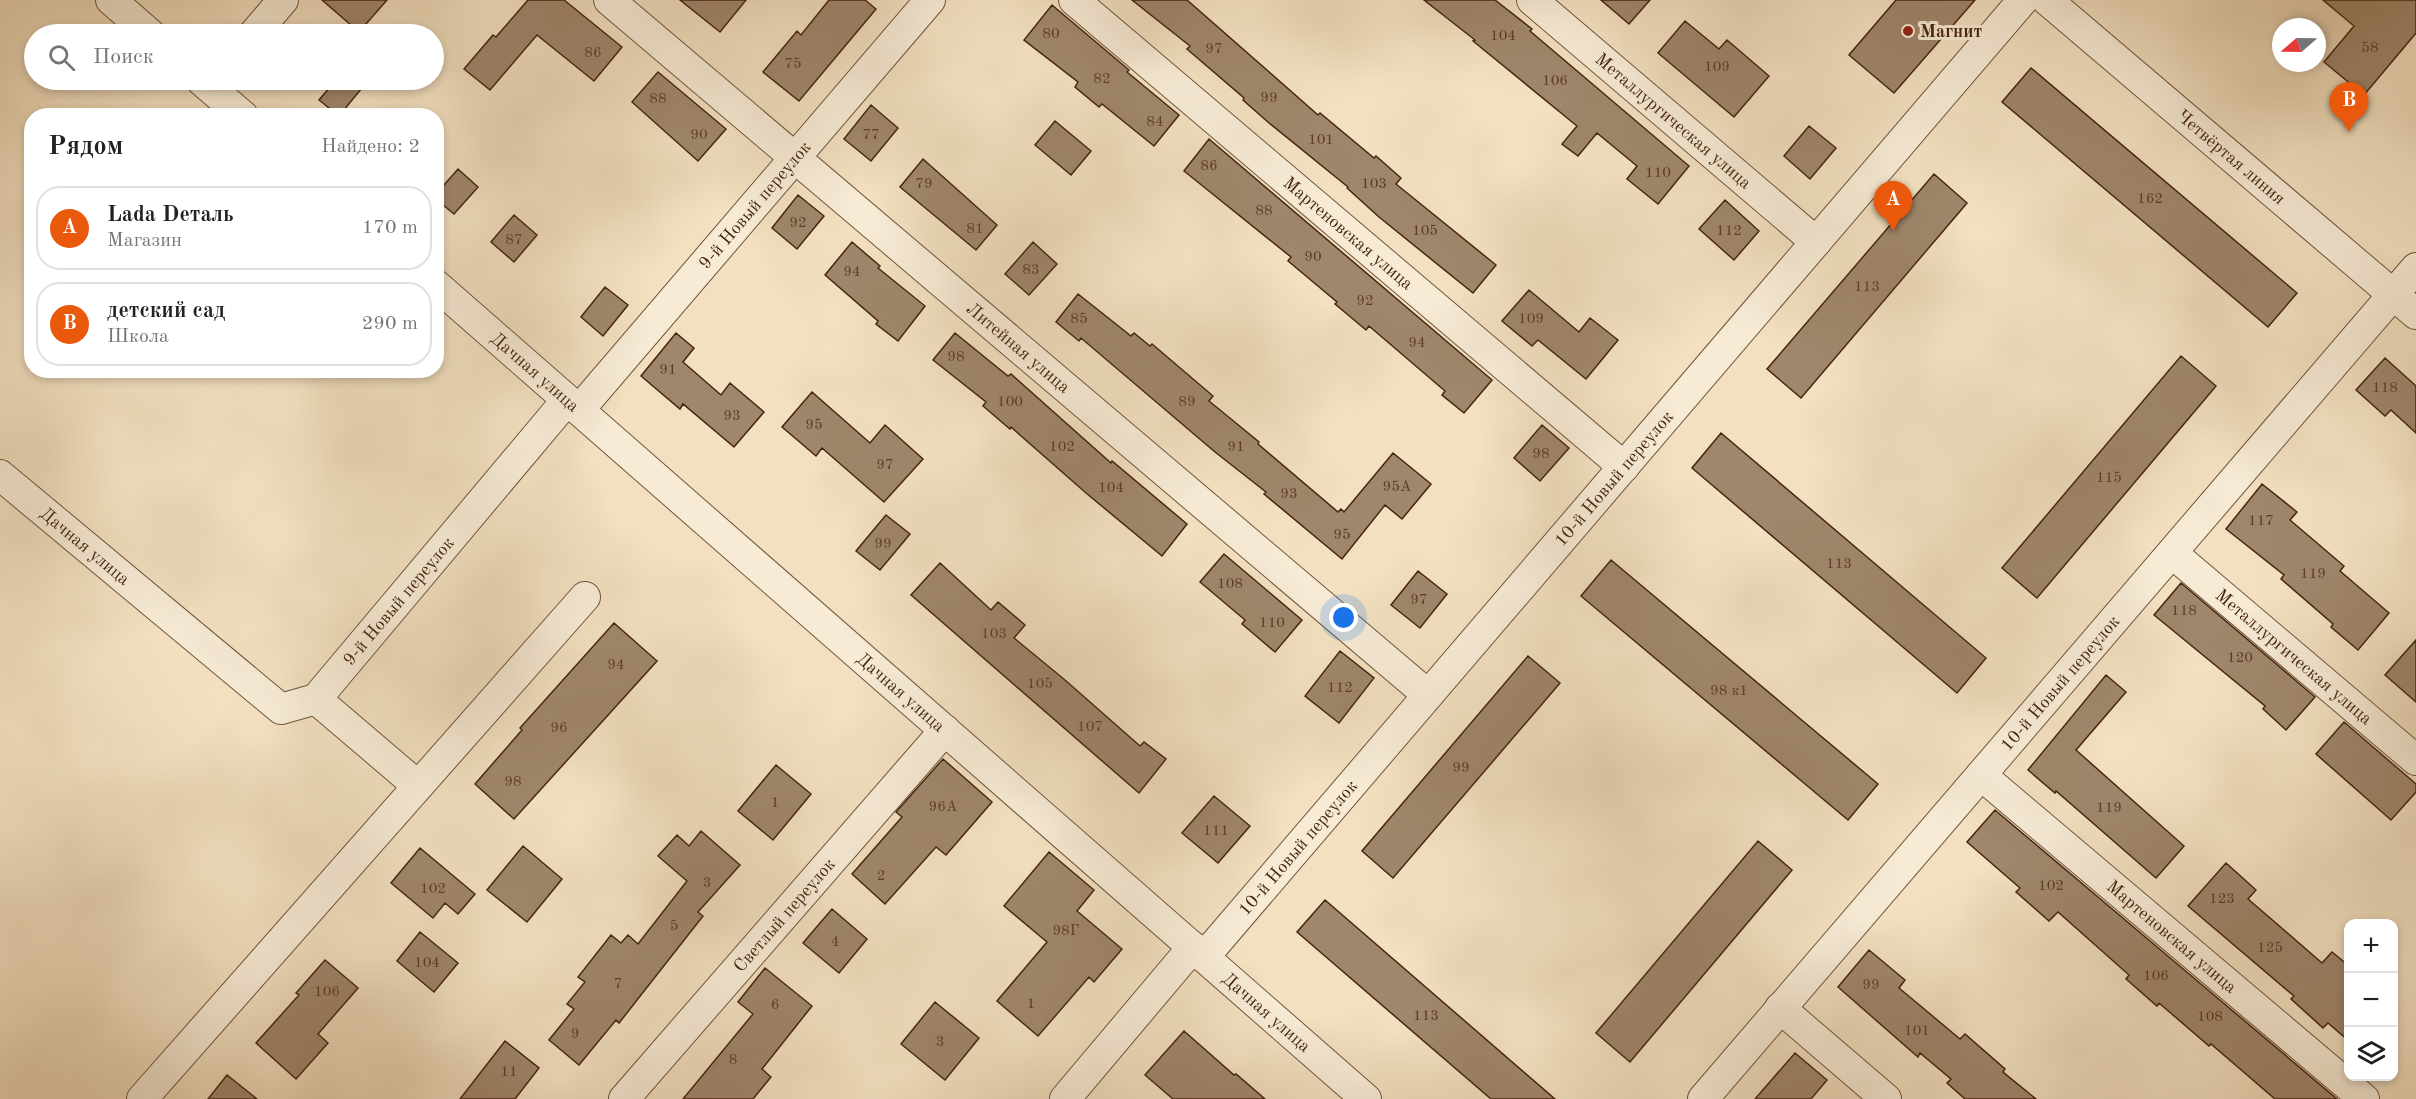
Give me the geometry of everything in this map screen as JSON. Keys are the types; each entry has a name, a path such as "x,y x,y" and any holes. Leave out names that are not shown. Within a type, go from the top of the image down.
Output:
{"street":[{"path":"111,0 139,24"},
{"path":"263,24 283,0"},
{"name":"Литейная улица","path":"609,0 1428,694"},
{"name":"9-й Новый переулок","path":"316,699 573,405 795,158 930,0"},
{"name":"Мартеновская улица","path":"1074,0 1624,467"},
{"name":"Металлургическая улица","path":"1532,0 1816,242"},
{"name":"10-й Новый переулок","path":"1065,1099 1428,694 2023,0"},
{"name":"Четвёртая линия","path":"2046,0 2416,314"},
{"path":"217,90 235,108"},
{"name":"10-й Новый переулок","path":"1703,1099 2416,268"},
{"name":"Дачная улица","path":"444,292 1366,1099"},
{"name":"Дачная улица","path":"0,475 281,709 316,699"},
{"name":"Металлургическая улица","path":"2172,552 2416,760"},
{"path":"142,1099 585,597"},
{"path":"316,699 418,786"},
{"name":"Светлый переулок","path":"624,1099 945,730"},
{"name":"Мартеновская улица","path":"1981,775 2364,1099"},
{"path":"1780,1008 1887,1099"}],"building":[{"path":"322,0 387,0 366,24 350,24"},
{"path":"528,0 564,0 622,47 594,81 537,35 490,90 464,69 493,35 496,37"},
{"path":"680,0 746,0 720,32"},
{"path":"829,0 865,0 876,9 799,101 763,72 797,31 801,35"},
{"path":"1132,0 1187,0 1318,115 1320,113 1374,158 1376,156 1401,178 1396,184 1496,265 1473,293 1269,123 1243,100 1244,98 1187,49 1190,46"},
{"path":"1424,0 1495,0 1532,29 1530,31 1689,166 1658,204 1627,179 1637,166 1597,133 1578,156 1562,144 1577,126"},
{"path":"1601,0 1650,0 1629,24"},
{"name":"Магнит","path":"1896,0 1975,0 1894,93 1849,55"},
{"path":"2323,0 2416,0 2416,33 2364,95 2326,64 2326,60 2354,26"},
{"path":"1052,5 1179,115 1154,146 1102,104 1099,107 1075,87 1078,82 1024,40"},
{"path":"1685,21 1719,49 1727,40 1769,76 1734,117 1658,53"},
{"path":"2031,68 2297,293 2268,327 2002,102"},
{"path":"658,72 726,129 698,161 632,102"},
{"path":"328,90 360,90 346,108 329,108 319,100"},
{"path":"871,105 898,128 871,161 844,139"},
{"path":"1055,121 1091,151 1071,175 1035,145"},
{"path":"1809,126 1836,148 1810,179 1784,156"},
{"path":"1209,139 1492,380 1464,413 1442,395 1445,391 1369,326 1366,330 1335,304 1337,302 1288,261 1291,257 1184,171"},
{"path":"923,159 997,225 976,250 900,187"},
{"path":"458,169 478,187 454,214 444,206 444,185"},
{"path":"1934,174 1967,203 1801,398 1767,369"},
{"path":"798,195 824,216 797,249 772,228"},
{"path":"1725,200 1759,231 1734,260 1699,229"},
{"path":"514,215 537,235 514,262 491,242"},
{"path":"852,242 880,266 878,268 925,306 898,341 876,324 878,321 825,275"},
{"path":"1033,242 1057,264 1029,295 1005,274"},
{"path":"605,287 628,305 603,336 581,317"},
{"path":"1529,290 1579,332 1590,318 1618,340 1586,379 1538,340 1532,346 1502,321"},
{"path":"1078,294 1131,336 1134,333 1150,346 1152,344 1213,396 1209,401 1338,512 1341,509 1344,512 1393,453 1431,484 1402,519 1385,505 1342,559 1264,494 1266,492 1215,452 1081,338 1079,341 1056,322"},
{"path":"676,333 694,348 683,362 721,395 730,383 764,412 734,447 683,404 680,409 641,376"},
{"path":"955,333 1008,376 1011,374 1111,463 1112,461 1187,524 1162,556 1011,427 1010,429 983,406 986,402 933,360"},
{"path":"2181,356 2216,386 2037,598 2002,568"},
{"path":"2385,358 2416,386 2416,433 2391,410 2385,416 2356,390"},
{"path":"812,392 870,443 885,425 923,459 884,502 822,448 816,456 782,427"},
{"path":"1542,425 1569,448 1540,481 1514,458"},
{"path":"1721,433 1986,658 1957,693 1692,468"},
{"path":"2262,484 2297,512 2290,520 2344,566 2340,571 2389,613 2358,650 2331,627 2333,624 2281,579 2284,575 2226,529"},
{"path":"886,515 910,534 880,570 856,551"},
{"path":"1224,554 1302,620 1275,652 1242,624 1245,620 1200,582"},
{"path":"1611,560 1878,784 1848,820 1581,596"},
{"path":"940,563 991,610 998,602 1025,625 1014,638 1140,746 1144,742 1166,759 1139,793 911,595"},
{"path":"1418,571 1447,594 1420,628 1391,605"},
{"path":"2181,583 2315,697 2286,730 2263,709 2265,706 2154,615"},
{"path":"614,623 657,661 514,819 475,784 522,730 520,728"},
{"path":"2416,640 2416,702 2385,675"},
{"path":"1340,651 1374,678 1339,723 1305,696"},
{"path":"1528,656 1560,683 1393,878 1362,851"},
{"path":"2106,675 2126,692 2076,750 2184,846 2156,878 2056,791 2055,793 2028,770"},
{"path":"2344,722 2416,784 2416,792 2391,820 2316,754"},
{"path":"943,759 992,802 946,855 936,847 885,904 852,874 902,817 896,812"},
{"path":"776,765 811,794 773,840 738,811"},
{"path":"1214,796 1250,826 1218,863 1182,833"},
{"path":"1995,810 2337,1099 2275,1099 2159,1003 2157,1006 2126,979 2129,975 2058,912 2049,921 2016,892 2020,888 1967,842"},
{"path":"701,831 740,865 698,912 703,916 619,1023 616,1020 579,1065 549,1040 574,1009 567,1004 585,982 578,977 611,935 621,943 628,935 638,944 687,881 658,856 677,835 689,846"},
{"path":"1758,841 1792,870 1630,1062 1596,1033"},
{"path":"523,846 562,879 527,922 487,890"},
{"path":"420,848 475,894 458,914 445,903 433,918 391,883"},
{"path":"1049,852 1094,890 1077,911 1122,949 1094,982 1089,977 1038,1036 997,1001 1047,942 1004,906"},
{"path":"2226,863 2256,890 2248,899 2322,963 2332,952 2344,962 2344,1037 2328,1023 2323,1028 2291,999 2294,996 2188,906"},
{"path":"1325,900 1555,1099 1491,1099 1297,932"},
{"path":"832,909 867,939 839,973 803,943"},
{"path":"420,932 458,963 434,992 397,961"},
{"path":"1869,950 1905,980 1899,988 1960,1039 1965,1034 2005,1069 2003,1072 2036,1099 1965,1099 1947,1083 1951,1079 1920,1053 1918,1057 1838,987"},
{"path":"325,960 358,988 318,1034 328,1043 296,1079 256,1043 299,995 296,993"},
{"path":"765,968 812,1006 762,1069 771,1077 753,1099 683,1099 753,1014 738,1002"},
{"path":"935,1002 979,1038 945,1080 901,1044"},
{"path":"1184,1031 1265,1099 1173,1099 1145,1075"},
{"path":"505,1041 539,1068 515,1099 460,1099"},
{"path":"1795,1053 1827,1080 1811,1099 1755,1099"},
{"path":"227,1075 257,1099 208,1099"}],"place":[{"name":"Магнит","path":"1908,31"},
{"name":"детский сад","path":"2349,132"},
{"name":"Lada Dеталь","path":"1893,231"}]}
